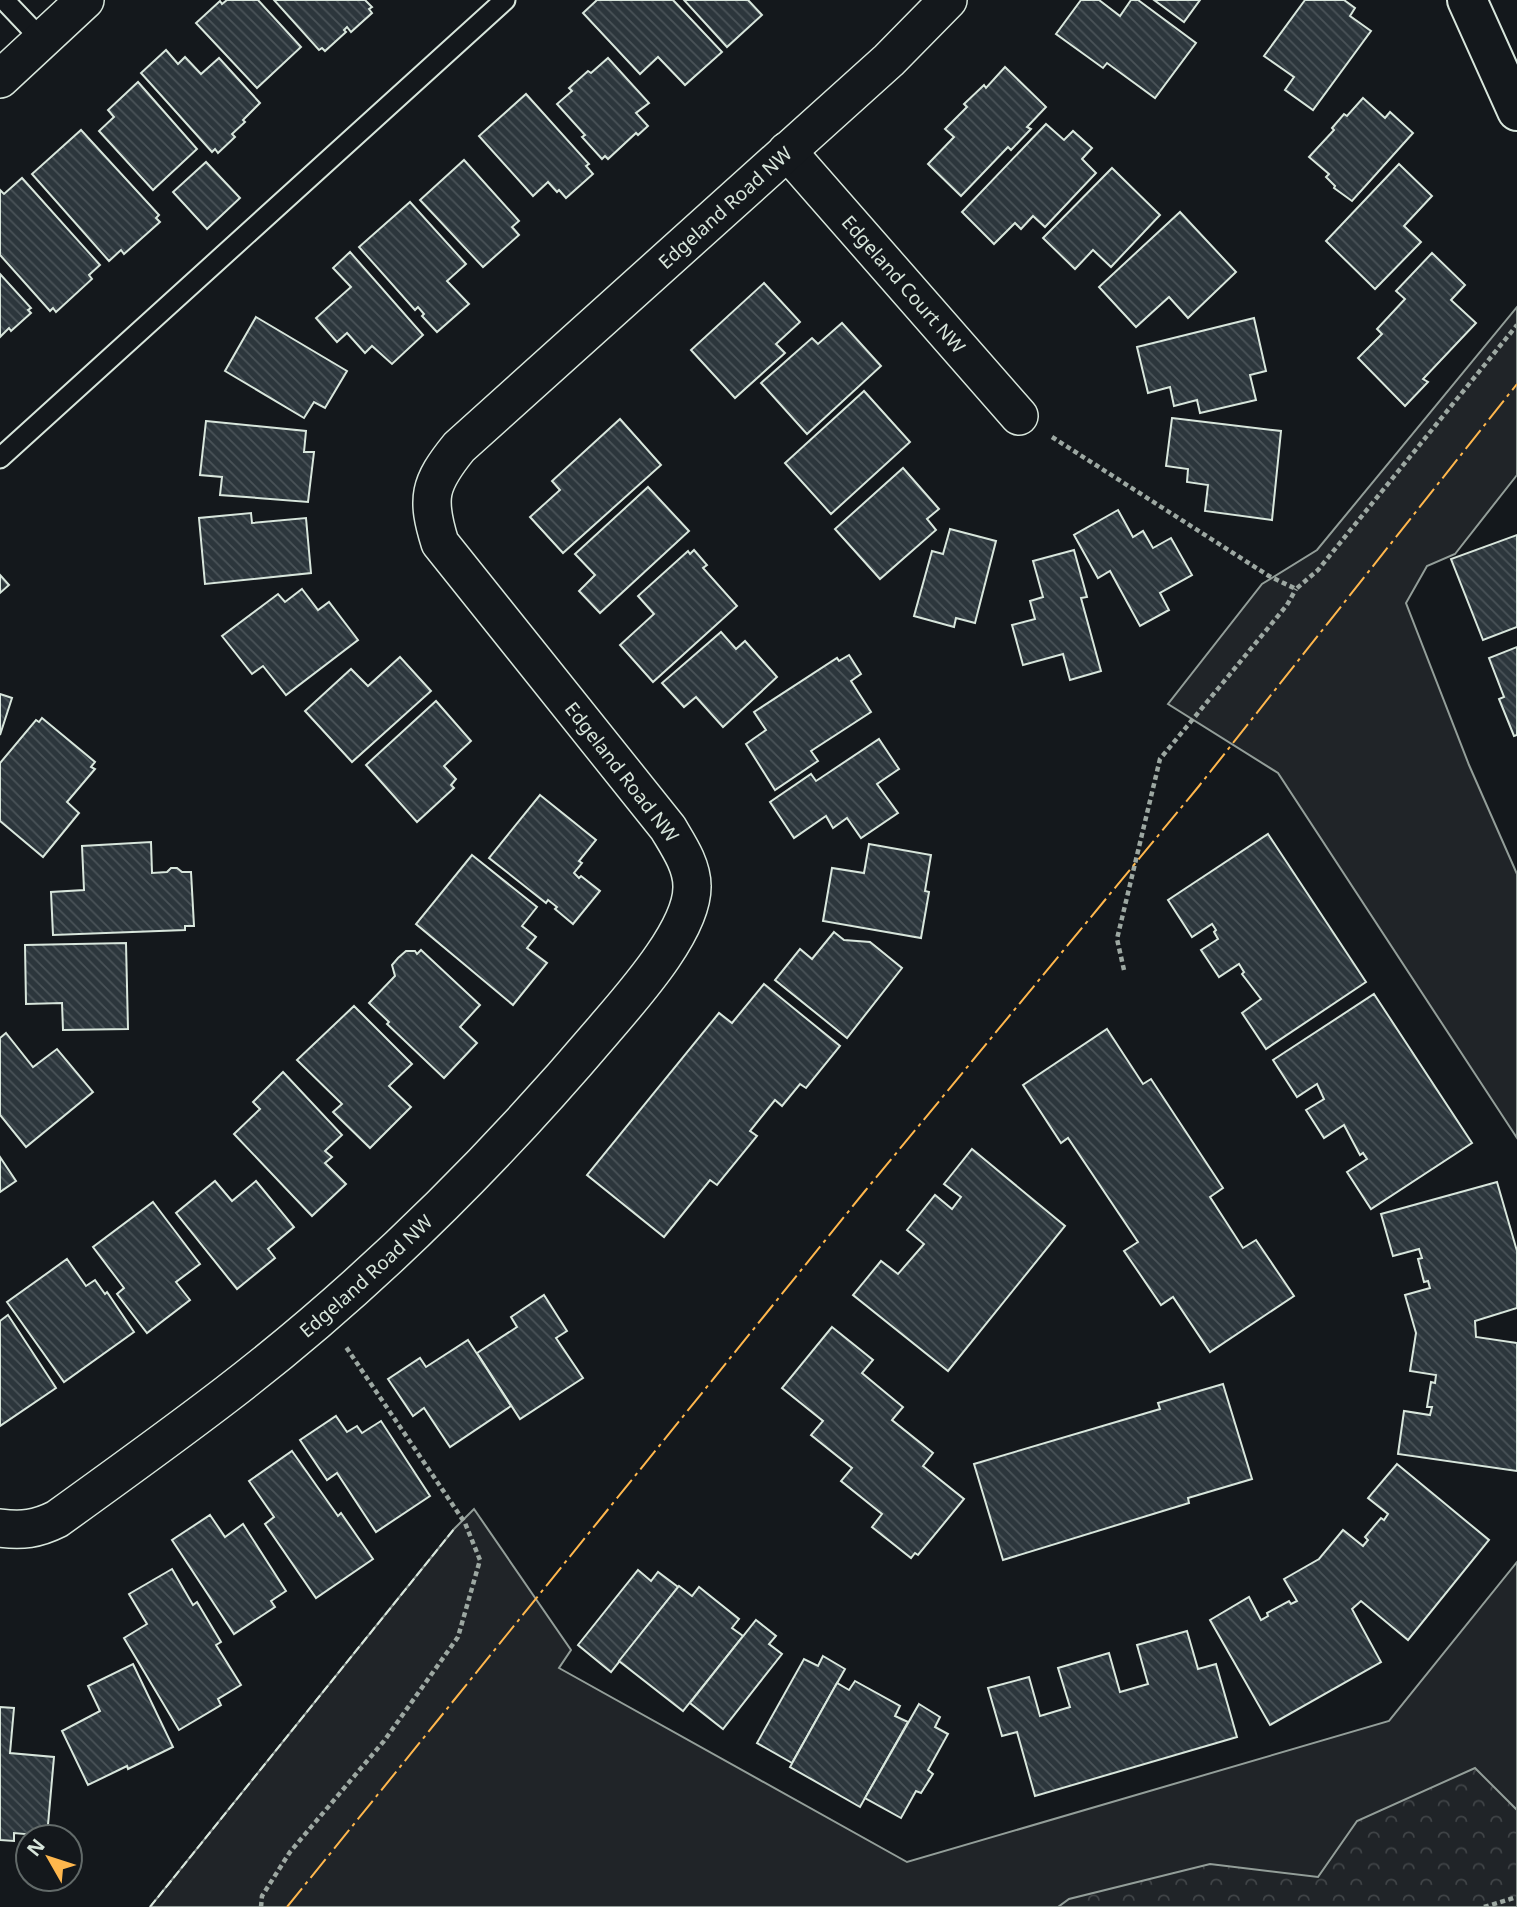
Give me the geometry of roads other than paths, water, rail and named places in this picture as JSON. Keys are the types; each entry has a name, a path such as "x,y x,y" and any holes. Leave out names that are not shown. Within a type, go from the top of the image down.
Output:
{"street":[{"path":"0,79 85,0"},
{"name":"Edgeland Road NW","path":"0,1528 38,1528 57,1519 228,1393 324,1314 407,1240 502,1145 578,1061 633,995 669,946 684,920 692,886 685,856 668,828 440,543 432,517 431,494 440,470 458,447 889,60 948,0"},
{"path":"1467,0 1517,111"},
{"name":"Edgeland Court NW","path":"787,151 1019,416"}],"lane":[{"path":"4,0 42,40"},
{"path":"0,458 505,0"}]}
